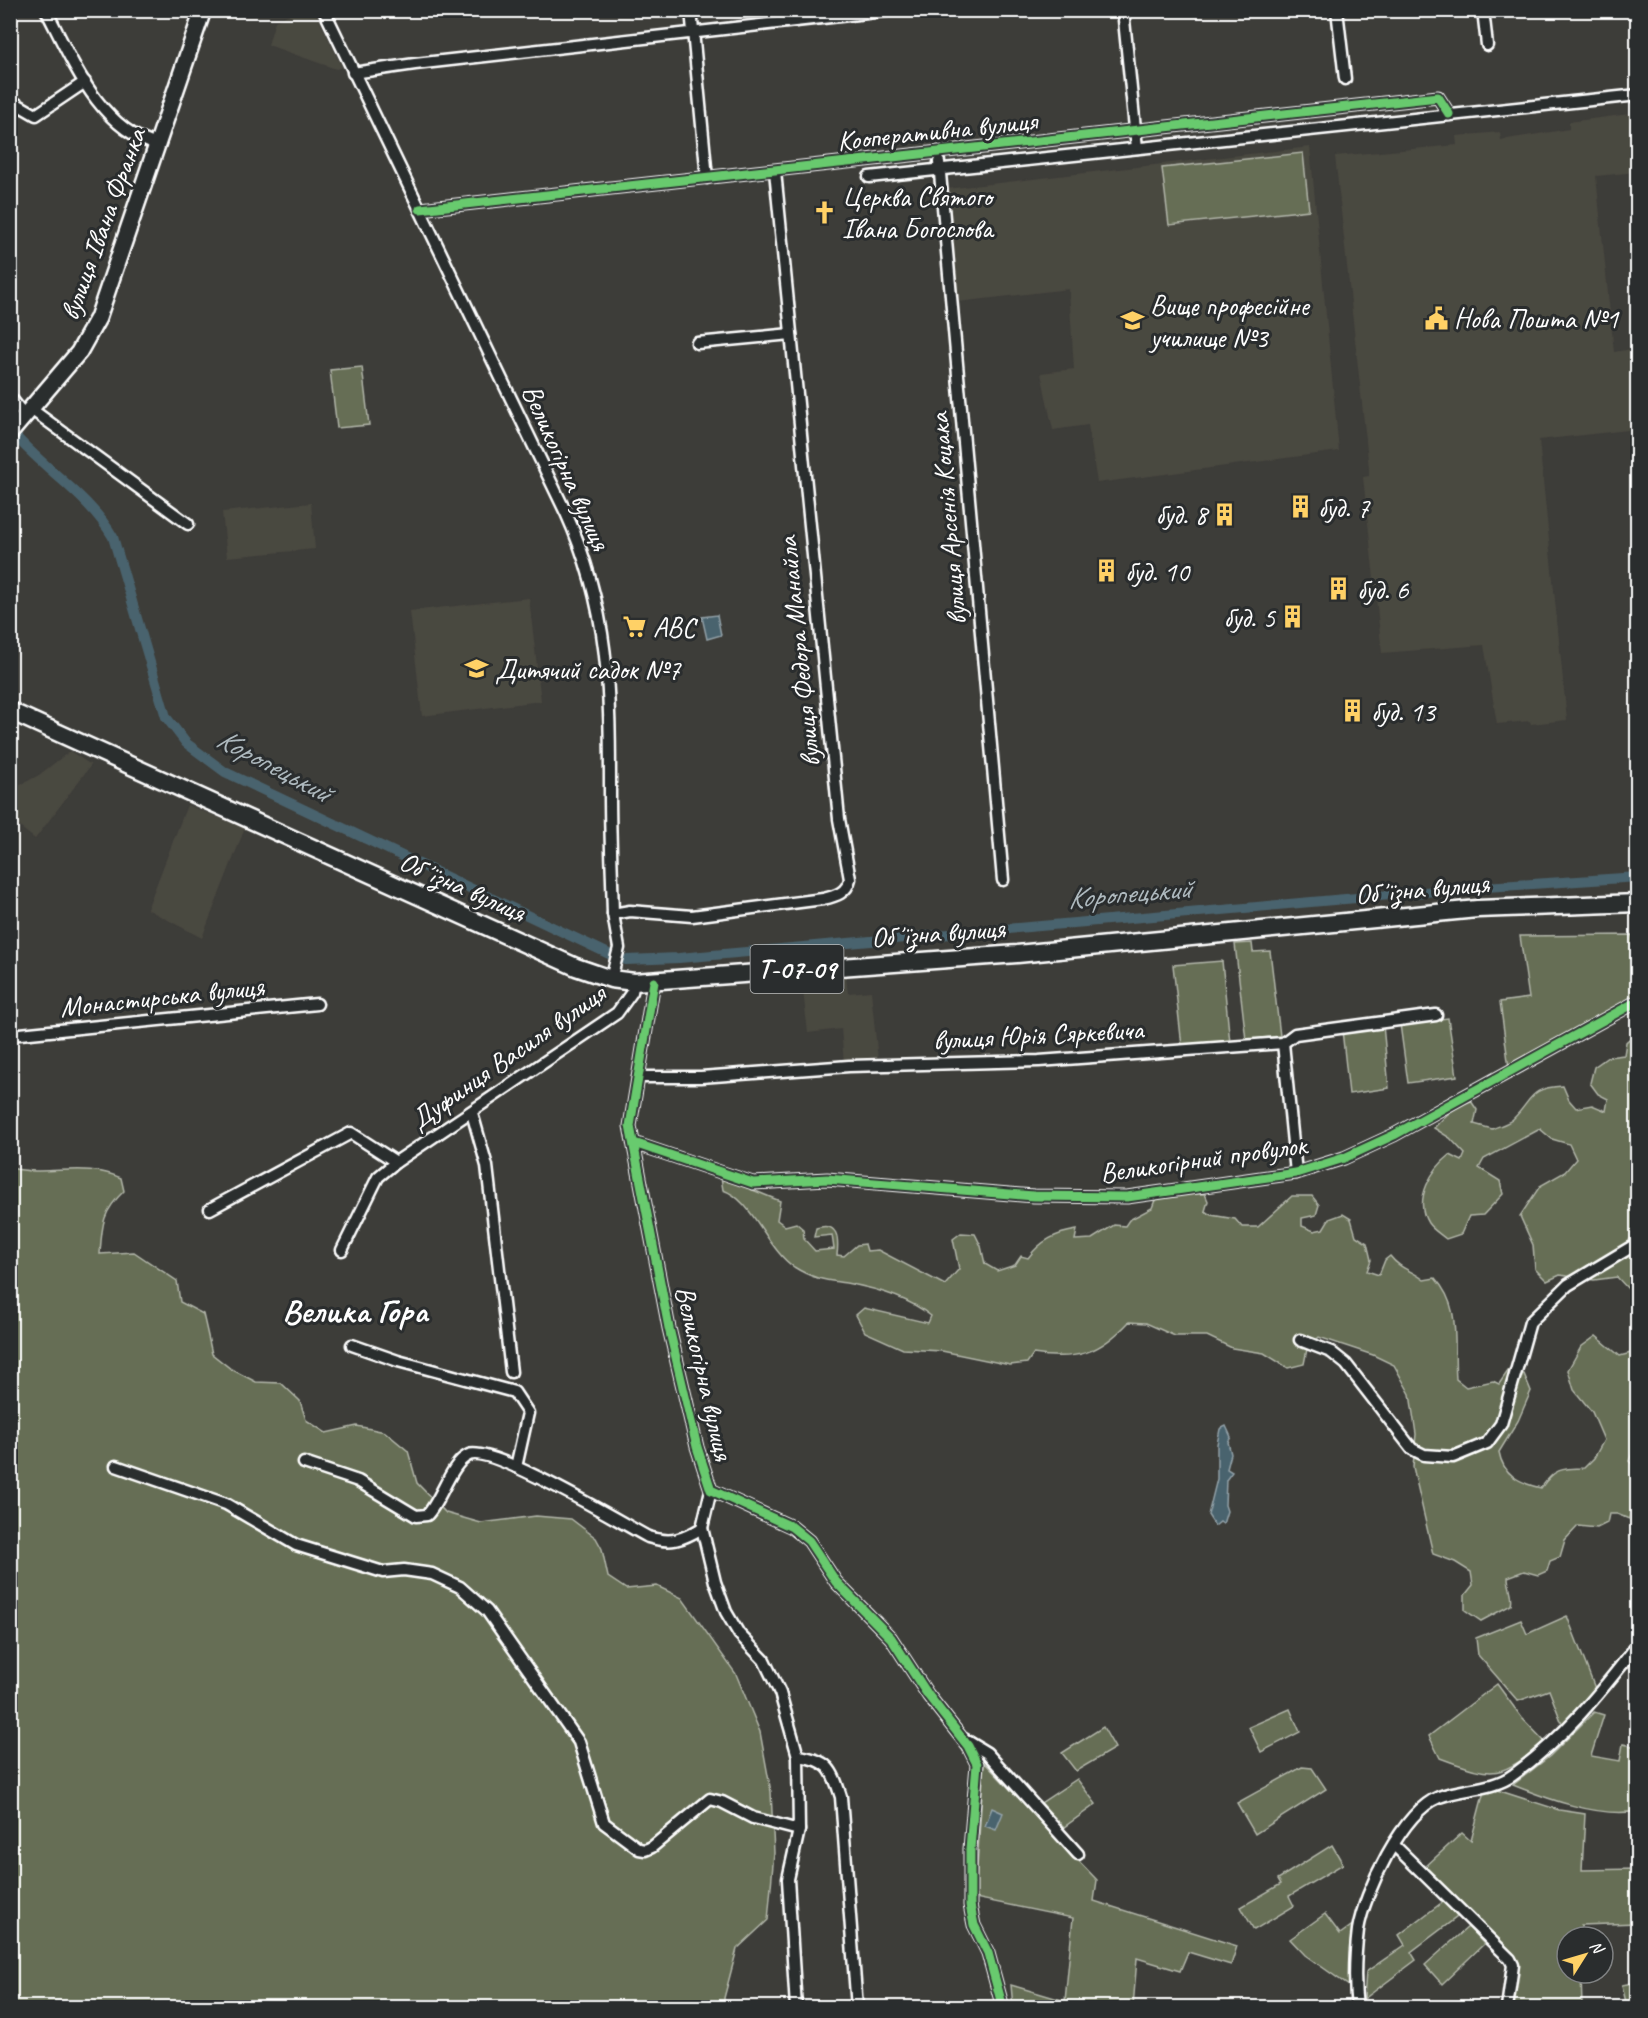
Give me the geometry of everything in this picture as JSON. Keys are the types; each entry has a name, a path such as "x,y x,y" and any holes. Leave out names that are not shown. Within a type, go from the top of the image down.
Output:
{"main road":[{"name":"вулиця Івана Франка","path":"22,420 79,352 98,318 203,10"},
{"name":"Обʼїзна вулиця","path":"10,711 576,967 611,979 634,982 1017,954 1477,909 1638,903"}],"street":[{"path":"46,10 85,82 113,120 131,134 158,145"},
{"name":"Великогірна вулиця","path":"324,10 566,513 585,560 602,627 609,683 613,914 619,948 611,979"},
{"path":"691,10 707,178"},
{"path":"353,73 893,10"},
{"path":"1123,10 1137,148"},
{"path":"1337,10 1345,79"},
{"path":"1483,10 1487,45"},
{"path":"10,100 36,115 85,82"},
{"name":"Кооперативна вулиця","path":"869,177 1638,95"},
{"name":"Кооперативна вулиця","path":"420,209 1438,98 1449,114"},
{"name":"вулиця Арсенія Коцака","path":"938,153 1003,880"},
{"name":"вулиця Федора Манайла","path":"613,914 637,911 692,916 823,899 834,897 848,888 850,879 838,819 776,171"},
{"path":"697,343 791,333"},
{"path":"10,397 22,420 188,524"},
{"name":"Дуфинця Василя вулиця","path":"342,1250 378,1177 396,1162 472,1113 617,1013 632,992 634,982"},
{"name":"Великогірна вулиця","path":"654,982 630,1126 669,1328 696,1447 711,1490 792,1527 809,1541 836,1582 891,1638 977,1764 970,1849 970,1905 974,1925 988,1953 1003,2007"},
{"name":"Великогірний провулок","path":"634,1143 753,1183 827,1179 1034,1196 1127,1197 1296,1173 1344,1158 1394,1135 1638,1001"},
{"name":"Монастирська вулиця","path":"10,1035 317,1005"},
{"name":"вулиця Юрія Сяркевича","path":"638,1077 701,1077 849,1066 1039,1060 1283,1043 1295,1034 1436,1015"},
{"path":"1283,1043 1296,1173"},
{"path":"472,1113 487,1166 511,1372"},
{"name":"Дуфинця Василя вулиця","path":"210,1209 351,1133 396,1162"},
{"path":"1300,1340 1331,1352 1346,1364 1412,1449 1424,1455 1453,1457 1487,1443 1502,1424 1530,1322 1568,1285 1638,1243"},
{"path":"352,1345 398,1361 514,1392 528,1413 516,1467"},
{"path":"304,1463 358,1482 416,1516 427,1515 434,1508 457,1465 468,1455 482,1453 516,1467 648,1537 665,1542 679,1542 702,1528"},
{"path":"116,1466 226,1504 296,1545 383,1572 404,1570 432,1574 460,1587 488,1611 579,1742 604,1823 639,1849 645,1850 652,1846 710,1799 722,1802 753,1818 799,1830"},
{"path":"711,1490 702,1528 715,1582 726,1611 739,1634 764,1660 780,1693 798,1756 799,1830 788,1879 796,2007"},
{"path":"1357,2007 1355,1993 1358,1929 1374,1883 1394,1845 1416,1814 1438,1798 1510,1778 1542,1754 1589,1704 1638,1644"},
{"path":"961,1738 987,1753 1078,1854"},
{"path":"798,1756 818,1759 833,1773 841,1797 857,2007"},
{"path":"1394,1845 1510,1959 1513,1965 1507,2007"}],"shaded area":[{"path":"299,10 315,11 342,67 336,69 268,45 275,21"},
{"path":"1637,113 1637,172 1596,176 1614,352 1637,348 1637,429 1539,440 1567,720 1531,724 1530,721 1497,724 1484,645 1382,653 1363,477 1369,476 1369,468 1335,156 1457,145 1456,136 1500,132 1501,140 1569,129 1569,122"},
{"name":"Вище професійне училище №3","path":"1310,147 1339,451 1097,483 1088,425 1053,430 1041,373 1074,369 1069,289 958,302 946,189"},
{"path":"311,503 315,549 227,557 222,512"},
{"name":"Дитячий садок №7","path":"529,598 541,701 422,716 410,611"},
{"path":"70,751 91,765 35,839 11,820 11,790 39,775"},
{"path":"187,805 245,828 202,938 147,909"},
{"path":"846,977 848,993 871,991 878,1060 844,1063 841,1029 808,1033 802,982"}],"green space":[{"path":"1303,153 1309,210 1169,225 1162,168"},
{"path":"362,367 369,425 337,428 330,370"},
{"path":"1632,935 1637,957 1637,997 1509,1068 1500,1002 1529,998 1520,936"},
{"path":"1252,943 1253,952 1270,951 1280,1036 1246,1040 1235,944"},
{"path":"1222,961 1230,1043 1182,1046 1173,965"},
{"path":"1448,1018 1457,1076 1408,1083 1400,1024"},
{"path":"1383,1025 1389,1088 1349,1094 1342,1030"},
{"path":"1637,1032 1637,1310 1630,1291 1617,1277 1594,1280 1560,1275 1547,1281 1535,1269 1533,1245 1520,1216 1540,1186 1565,1172 1576,1159 1569,1144 1552,1139 1540,1129 1484,1159 1479,1168 1500,1181 1503,1194 1483,1215 1469,1216 1461,1234 1446,1239 1428,1223 1423,1204 1431,1176 1450,1155 1462,1161 1465,1154 1450,1138 1434,1128 1455,1108 1471,1101 1477,1110 1474,1124 1492,1129 1511,1121 1537,1092 1563,1086 1569,1100 1576,1108 1592,1105 1606,1111 1608,1099 1598,1094 1590,1083 1594,1067 1608,1057 1624,1055 1626,1042"},
{"path":"11,1168 39,1171 94,1171 121,1178 124,1191 111,1206 104,1220 100,1254 134,1252 177,1281 180,1302 203,1314 212,1354 231,1369 256,1382 281,1383 300,1401 306,1420 326,1433 357,1426 385,1432 408,1451 417,1483 446,1513 481,1523 536,1516 571,1519 596,1538 602,1549 608,1577 626,1589 657,1586 682,1598 736,1674 760,1732 771,1792 774,1853 768,1920 737,1949 724,1998 725,2007 11,2008"},
{"path":"721,1177 780,1201 777,1220 785,1226 796,1223 803,1229 804,1239 815,1251 834,1249 832,1235 814,1237 816,1228 829,1227 836,1232 837,1255 844,1256 857,1245 865,1244 867,1251 878,1250 945,1285 959,1269 953,1239 961,1233 975,1234 981,1246 985,1264 997,1271 1015,1265 1021,1256 1028,1258 1038,1246 1056,1235 1077,1230 1075,1240 1092,1239 1114,1225 1125,1226 1129,1220 1152,1208 1155,1200 1184,1193 1205,1194 1208,1201 1205,1211 1211,1215 1235,1219 1242,1227 1258,1227 1292,1196 1312,1196 1319,1205 1316,1215 1302,1218 1302,1226 1314,1231 1323,1229 1329,1219 1343,1214 1351,1219 1356,1236 1367,1243 1371,1260 1367,1271 1379,1275 1385,1260 1390,1256 1402,1267 1424,1280 1435,1278 1444,1289 1453,1313 1456,1379 1466,1387 1493,1381 1499,1384 1508,1371 1524,1374 1531,1391 1518,1421 1499,1452 1504,1467 1526,1484 1541,1488 1554,1473 1569,1468 1584,1468 1594,1458 1604,1440 1592,1412 1574,1390 1568,1370 1581,1347 1596,1336 1620,1356 1631,1353 1637,1347 1637,1442 1629,1461 1637,1469 1637,1501 1633,1500 1629,1519 1617,1514 1609,1514 1607,1523 1597,1528 1578,1526 1565,1540 1560,1557 1550,1561 1547,1571 1538,1575 1524,1571 1508,1577 1511,1605 1481,1621 1465,1610 1465,1595 1473,1585 1471,1572 1455,1562 1433,1554 1413,1467 1416,1434 1410,1394 1394,1365 1373,1355 1319,1337 1307,1349 1304,1364 1288,1368 1264,1353 1232,1348 1207,1336 1175,1336 1146,1323 1129,1322 1107,1341 1086,1353 1062,1356 1033,1354 1027,1363 1010,1365 942,1351 903,1349 865,1332 856,1315 864,1308 928,1323 931,1316 891,1295 857,1285 819,1278 794,1267 776,1249 743,1203 723,1190"},
{"path":"1567,1616 1596,1691 1563,1726 1549,1690 1518,1701 1478,1655 1476,1638 1521,1620 1527,1634"},
{"path":"1497,1684 1522,1718 1545,1742 1516,1763 1496,1772 1473,1769 1440,1758 1429,1736"},
{"path":"1290,1709 1300,1732 1261,1752 1249,1727"},
{"path":"1594,1712 1604,1715 1591,1756 1620,1761 1623,1744 1637,1747 1637,1811 1590,1810 1513,1785 1550,1756"},
{"path":"1103,1727 1115,1748 1076,1771 1062,1753"},
{"path":"984,1762 1097,1880 1094,1901 1237,1946 1231,1965 1188,1952 1180,1971 1137,1958 1133,2007 1013,2007 1011,1985 1065,2001 1073,1918 975,1898"},
{"path":"1302,1767 1312,1768 1326,1789 1255,1834 1237,1803"},
{"path":"1077,1779 1096,1804 1064,1827 1041,1803"},
{"path":"1494,1789 1559,1810 1585,1814 1582,1870 1637,1869 1637,1923 1555,1925 1555,1985 1581,1985 1582,2007 1510,2007 1517,1963 1424,1868 1462,1833 1471,1841 1484,1791"},
{"path":"1332,1845 1343,1864 1289,1896 1294,1906 1254,1930 1241,1907 1281,1884 1278,1879"},
{"path":"1444,1901 1457,1917 1411,1952 1416,1960 1364,1999 1366,1972 1405,1945 1399,1935"},
{"path":"1325,1914 1340,1934 1354,1924 1352,1988 1305,1955 1290,1939"},
{"path":"1468,1927 1484,1944 1442,1984 1425,1965"},
{"path":"1637,1982 1637,2007 1627,2007 1622,1985"}],"water":[{"path":"717,615 721,635 707,639 702,617"},
{"path":"1226,1426 1231,1437 1228,1442 1231,1454 1227,1469 1232,1472 1226,1480 1225,1505 1227,1511 1223,1524 1220,1522 1215,1526 1208,1515 1217,1479 1217,1444 1220,1429"},
{"path":"992,1808 1003,1813 996,1830 985,1826"}],"waterway":[{"name":"Коропецький","path":"10,430 91,508 113,537 166,717 186,743 225,772 609,954"},
{"name":"Коропецький","path":"626,960 679,958 1470,888 1638,877"}],"cycle path":[{"path":"420,209 1438,97 1449,114"},
{"path":"654,982 630,1126 669,1328 697,1447 711,1490 792,1527 809,1541 836,1582 891,1638 928,1695 968,1746 977,1764 970,1849 970,1905 974,1925 988,1953 1003,2008"},
{"path":"634,1143 753,1183 827,1179 1034,1196 1127,1197 1296,1173 1344,1158 1394,1135 1638,1001"}],"place":[{"name":"Церква Святого Івана Богослова","path":"824,212"},
{"name":"Нова Пошта №1","path":"1436,318"},
{"name":"Вище професійне училище №3","path":"1132,321"},
{"name":"буд. 7","path":"1300,507"},
{"name":"буд. 8","path":"1225,514"},
{"name":"буд. 10","path":"1107,571"},
{"name":"буд. 6","path":"1339,589"},
{"name":"буд. 5","path":"1293,617"},
{"name":"АВС","path":"635,627"},
{"name":"Дитячий садок №7","path":"477,669"},
{"name":"буд. 13","path":"1353,711"}],"district":[{"name":"Велика Гора","path":"355,1310"}]}
